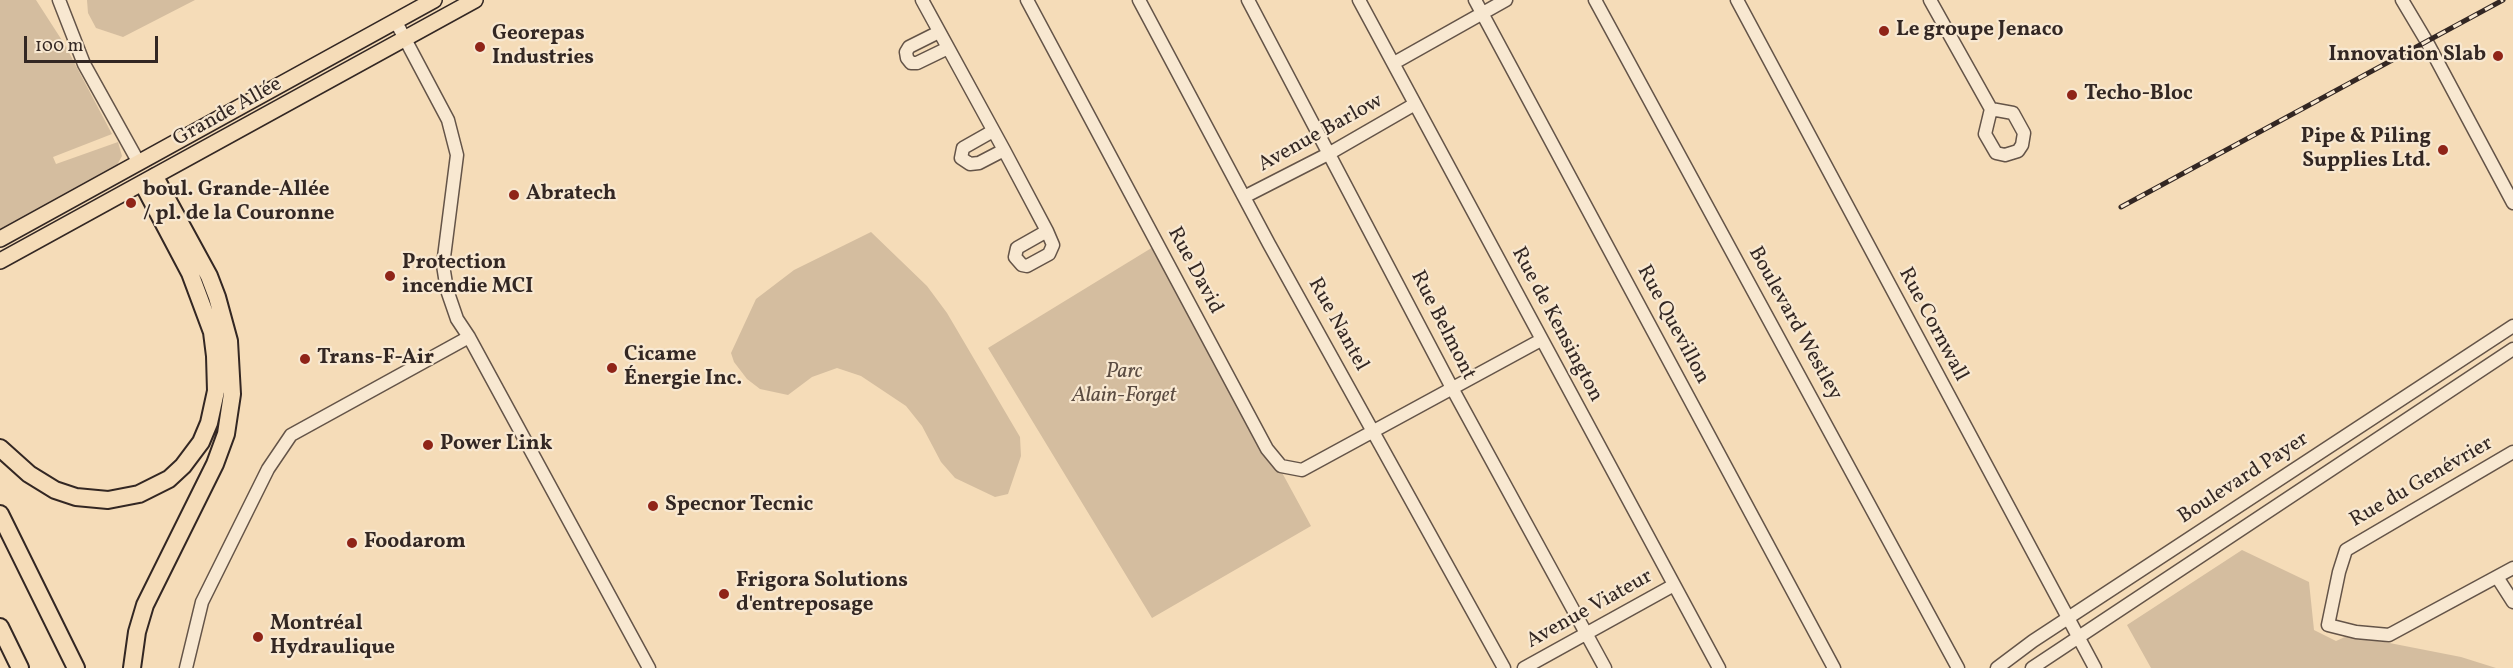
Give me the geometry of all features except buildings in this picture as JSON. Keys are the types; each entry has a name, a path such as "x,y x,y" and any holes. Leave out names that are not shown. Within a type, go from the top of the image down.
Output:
{"highway":[{"path":"0,448 29,474 55,490 76,497 108,500 139,494 169,479 183,466 201,442 212,413 216,391 212,332 190,273 149,181"},
{"path":"132,668 137,632 145,605 215,464 226,434 232,394 230,341 209,276 149,181"},
{"path":"0,514 76,668"},
{"path":"0,627 20,668"}],"main road":[{"name":"Grande Allée","path":"0,239 434,0"},
{"name":"Grande Allée","path":"0,261 475,0"},
{"path":"139,162 149,181"}],"street":[{"path":"59,0 84,64 139,162"},
{"path":"922,0 1047,231"},
{"name":"Rue David","path":"1027,0 1267,449 1281,466 1302,470 1541,340"},
{"name":"Rue Nantel","path":"1139,0 1244,197 1504,668"},
{"name":"Rue Belmont","path":"1248,0 1452,388 1605,668"},
{"name":"Rue de Kensington","path":"1359,0 1719,668"},
{"name":"Rue Quevillon","path":"1475,0 1834,668"},
{"path":"1394,63 1506,0"},
{"name":"Boulevard Westley","path":"1595,0 1959,668"},
{"name":"Rue Cornwall","path":"1737,0 2095,668"},
{"path":"1930,0 1991,109"},
{"path":"2402,0 2513,203"},
{"path":"396,22 448,120 457,155 443,265 451,304 457,319 469,337 649,668"},
{"path":"939,32 909,47 906,57 911,63 917,63 948,48"},
{"name":"Avenue Barlow","path":"1244,197 1330,153 1415,104"},
{"path":"993,131 963,148 961,158 970,164 980,163 1004,150"},
{"name":"Boulevard Payer","path":"1997,668 2067,619 2513,326"},
{"path":"186,668 202,602 268,469 291,435 469,337"},
{"name":"Boulevard Payer","path":"2032,668 2513,349"},
{"name":"Rue du Genévrier","path":"2498,577 2454,598 2389,635 2356,632 2328,625 2346,550 2513,452"},
{"path":"2513,568 2498,577 2513,602"},
{"name":"Avenue Viateur","path":"1524,668 1674,585"}],"green space":[{"path":"0,0 36,0 65,45 112,134 53,157 56,164 118,142 122,156 117,165 0,230"},
{"path":"87,0 195,0 123,37 96,28 88,13"},
{"path":"871,232 927,286 947,313 1020,437 1021,456 1008,494 995,497 955,478 941,462 922,426 906,406 861,376 837,368 812,377 788,395 760,389 747,379 734,362 731,353 756,299 794,270"},
{"name":"Parc Alain-Forget","path":"1158,244 1311,526 1152,618 988,348"},
{"path":"2242,550 2309,582 2314,630 2336,641 2356,632 2364,638 2461,657 2496,668 2151,668 2127,625"}],"railway":[{"path":"2121,207 2503,0"}],"place":[{"name":"Le groupe Jenaco","path":"1884,31"},
{"name":"Georepas Industries","path":"480,47"},
{"name":"Innovation Slab","path":"2498,56"},
{"name":"Techo-Bloc","path":"2072,95"},
{"name":"Pipe & Piling Supplies Ltd.","path":"2443,150"},
{"name":"Abratech","path":"514,195"},
{"name":"boul. Grande-Allée / pl. de la Couronne","path":"131,203"},
{"name":"Protection incendie MCI","path":"390,276"},
{"name":"Trans-F-Air","path":"305,359"},
{"name":"Cicame Énergie Inc.","path":"612,368"},
{"name":"Power Link","path":"428,445"},
{"name":"Specnor Tecnic","path":"653,506"},
{"name":"Foodarom","path":"352,543"},
{"name":"Frigora Solutions d'entreposage","path":"724,594"},
{"name":"Montréal Hydraulique","path":"258,637"}]}
